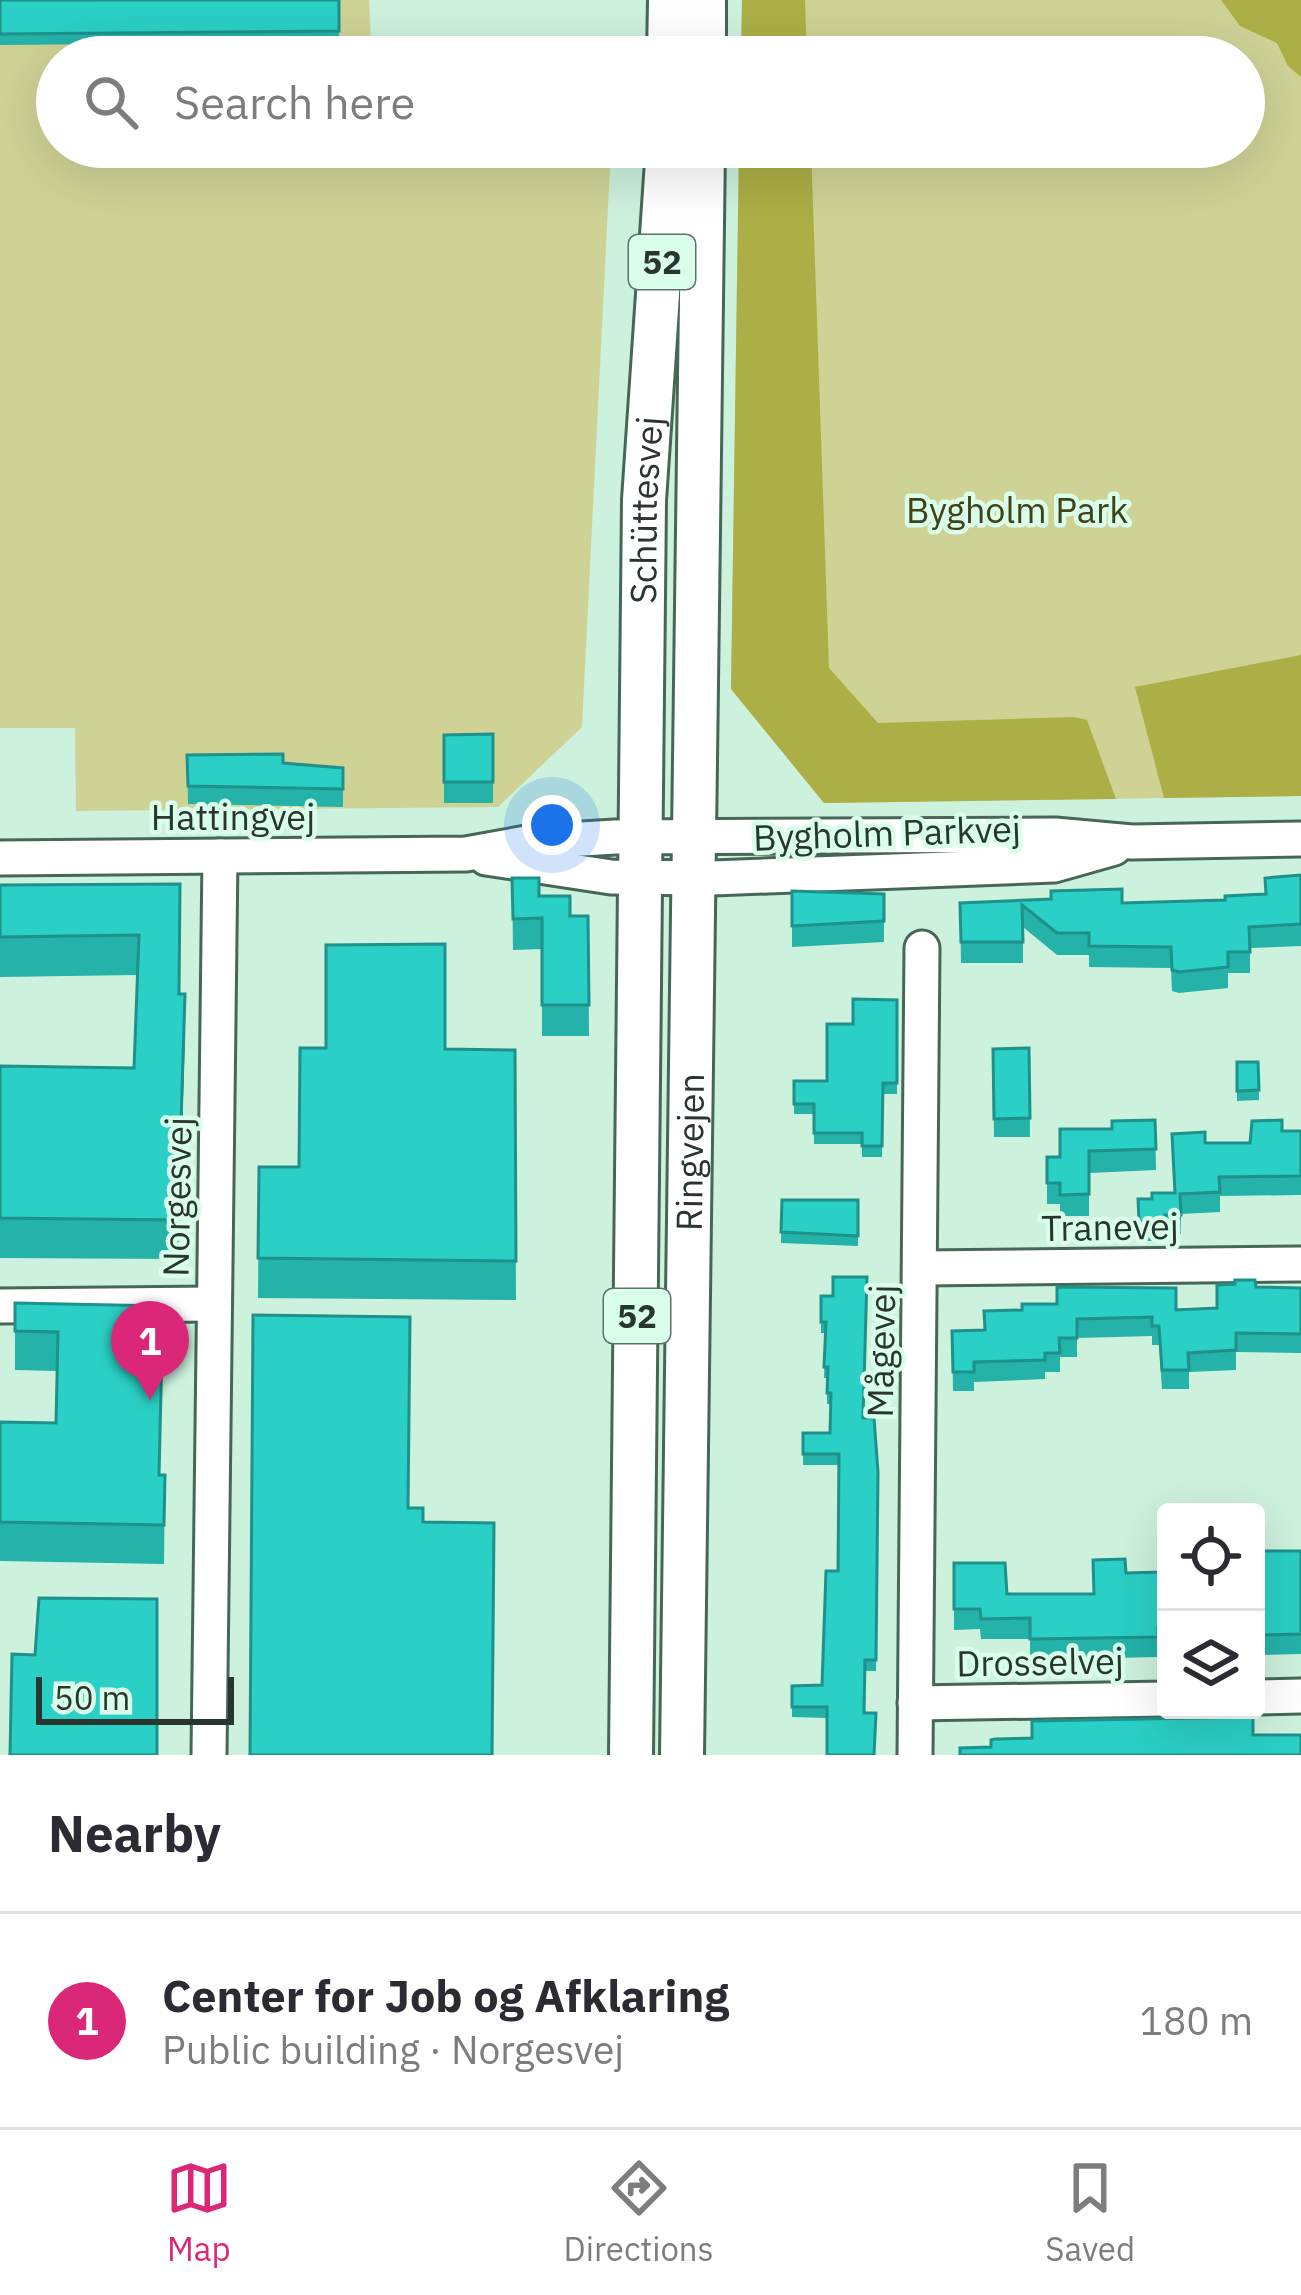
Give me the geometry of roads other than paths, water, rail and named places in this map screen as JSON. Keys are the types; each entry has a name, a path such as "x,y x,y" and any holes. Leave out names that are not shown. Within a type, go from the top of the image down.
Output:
{"main road":[{"path":"669,36 670,0"},
{"path":"704,0 704,36"},
{"name":"Schüttesvej","path":"640,856 644,500 667,168"},
{"name":"Schüttesvej","path":"694,857 704,168"},
{"name":"Ringvejen","path":"632,1755 640,856"},
{"name":"Ringvejen","path":"682,1755 694,857"}],"street":[{"name":"Bygholm Parkvej","path":"640,856 1054,865 1132,842 1301,839"},
{"name":"Hattingvej","path":"0,858 466,854 517,865 640,856"},
{"name":"Norgesvej","path":"209,1755 220,856"},
{"name":"Mågevej","path":"914,1755 922,948"},
{"name":"Tranevej","path":"921,1268 1301,1264"},
{"path":"0,1306 214,1304"},
{"path":"1265,1697 1301,1696"},
{"name":"Drosselvej","path":"915,1703 1157,1699"}],"place":[{"name":"Center for Job og Afklaring","path":"150,1400"}],"park label":[{"name":"Bygholm Park","path":"1017,510"}]}
